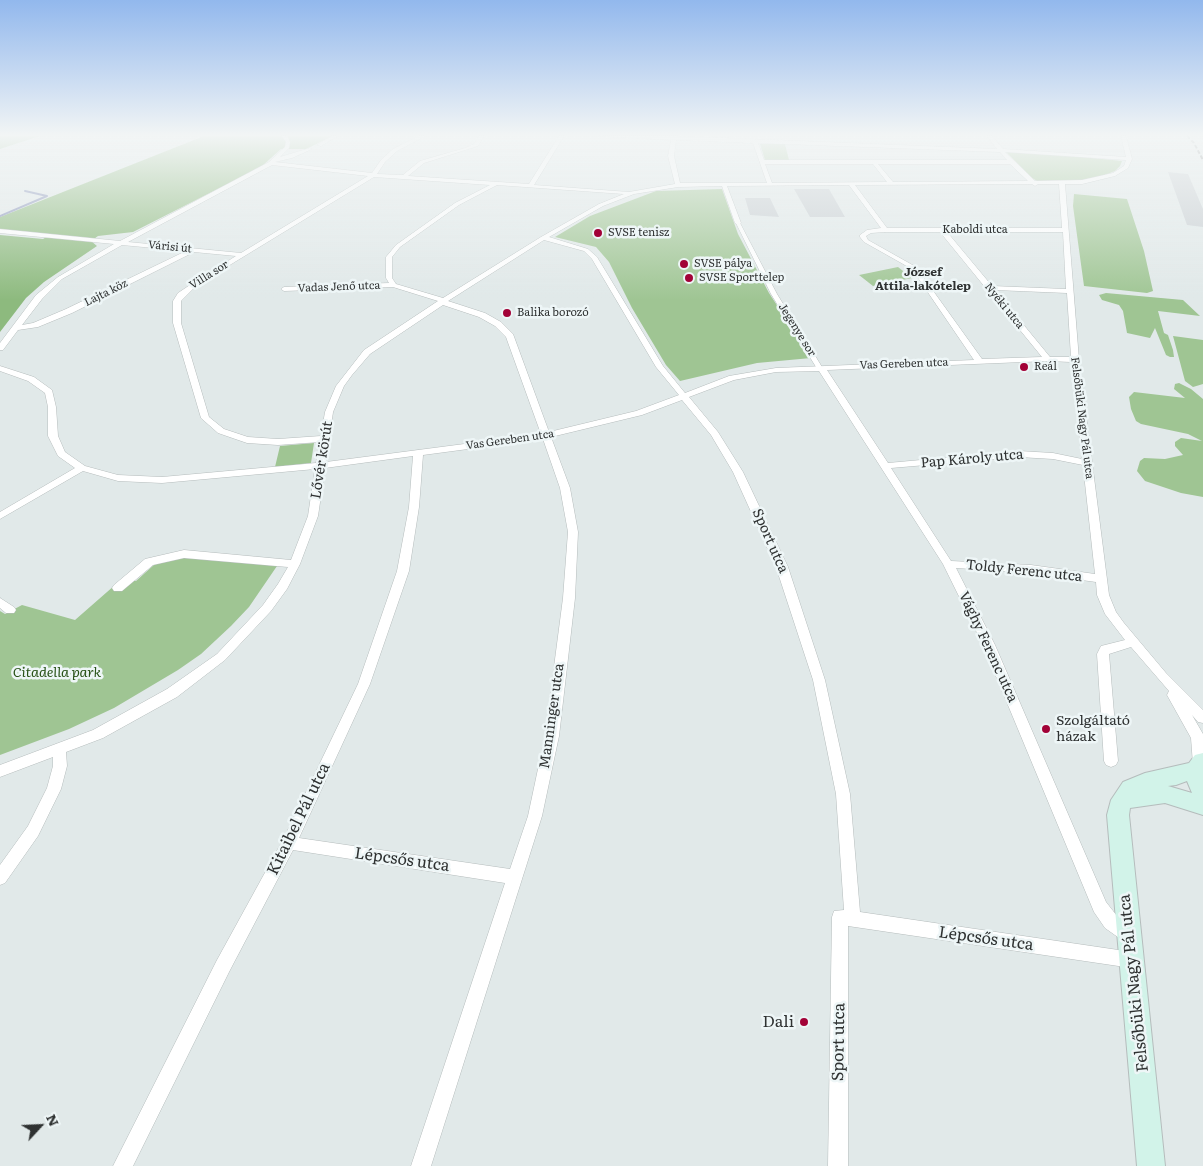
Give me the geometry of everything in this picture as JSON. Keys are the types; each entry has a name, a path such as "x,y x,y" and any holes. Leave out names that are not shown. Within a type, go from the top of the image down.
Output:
{"main road":[{"path":"1200,765 1197,783 1203,796"},
{"path":"1121,800 1130,788 1146,782 1176,776 1200,765"},
{"path":"1121,800 1165,794 1203,806"},
{"name":"Felsőbüki Nagy Pál utca","path":"1121,800 1118,815 1120,848 1130,935 1151,1166"}],"street":[{"path":"0,348 39,297 60,278 122,242 220,190"},
{"name":"Villa sor","path":"324,439 278,442 248,440 221,430 205,418 177,323 177,301 187,289 348,190"},
{"name":"Vadas Jenő utca","path":"394,285 389,278 388,257 392,251 458,204 484,190"},
{"path":"595,190 633,193"},
{"name":"Lővér körút","path":"0,771 98,734 172,693 221,658 267,608 283,586 295,564 313,516 329,412 340,386 367,352 381,341 543,238 600,205 633,193 648,190"},
{"name":"Jegenye sor","path":"726,190 738,223 774,294 820,367"},
{"path":"856,190 886,230"},
{"name":"Felsőbüki Nagy Pál utca","path":"1062,190 1075,360 1103,595 1111,614 1162,676"},
{"name":"Kaboldi utca","path":"980,362 914,268 866,241 862,236 870,231 886,230 1065,230"},
{"name":"Nyéki utca","path":"942,230 1048,359"},
{"name":"Várisi út","path":"0,231 241,255"},
{"name":"Várisi út","path":"99,240 142,233"},
{"name":"Sport utca","path":"543,238 586,250 595,258 660,367 714,434 738,472 782,567 797,608 819,680 843,794 847,918 838,1166"},
{"path":"99,240 105,244 102,253"},
{"name":"Lajta köz","path":"16,328 35,325 69,311 194,250"},
{"name":"Vadas Jenő utca","path":"284,289 394,285 443,302"},
{"path":"989,288 1069,291"},
{"name":"Manninger utca","path":"421,1166 536,816 552,736 569,598 573,532 565,488 510,336 498,324 482,315 443,302"},
{"name":"Vas Gereben utca","path":"0,368 31,379 49,392 52,407 53,436 61,454 82,468 118,478 162,480 321,466 546,436 639,413 683,395 751,374 820,367 1048,359 1075,360"},
{"name":"Vághy Ferenc utca","path":"820,367 948,564 989,645 1100,907 1111,922 1130,935"},
{"name":"Kitaibel Pál utca","path":"123,1166 219,974 289,843 364,684 403,571 414,507 418,453"},
{"name":"Pap Károly utca","path":"885,466 1019,454 1053,456 1088,463"},
{"path":"0,516 82,468"},
{"path":"118,588 149,562 184,554 295,564"},
{"name":"Toldy Ferenc utca","path":"948,564 1031,569 1100,579"},
{"path":"0,602 10,610"},
{"path":"1111,761 1103,654 1105,649 1134,642"},
{"path":"1162,676 1203,718"},
{"path":"1162,676 1198,737 1200,765"},
{"path":"0,878 32,831 54,789 60,766 59,750"},
{"name":"Lépcsős utca","path":"289,843 516,876"},
{"name":"Lépcsős utca","path":"847,918 1132,960"}],"green space":[{"path":"67,190 215,190 133,232 98,236 91,241 97,246 44,282 26,298 0,332 0,235 43,239 48,236 0,231 0,217"},
{"name":"SVSE Sporttelep","path":"723,190 738,234 769,293 811,358 757,363 680,381 666,365 632,308 609,262 596,247 555,237 590,216 656,191"},
{"path":"1074,194 1127,199 1144,251 1153,291 1147,293 1084,286 1073,206"},
{"path":"898,267 912,278 873,286 859,275"},
{"path":"1106,293 1183,300 1200,316 1158,311 1164,333 1168,335 1173,350 1174,357 1170,357 1166,355 1155,328 1150,338 1127,333 1123,311 1119,305 1102,300 1099,295"},
{"path":"1173,336 1203,340 1203,384 1193,387 1185,381"},
{"path":"1179,383 1191,389 1203,399 1203,497 1181,493 1145,481 1137,471 1140,461 1144,458 1165,459 1183,455 1175,446 1175,442 1181,438 1202,441 1188,434 1141,424 1136,421 1131,409 1129,397 1134,392 1185,398 1174,389 1175,384"},
{"path":"314,443 311,463 275,467 280,446"},
{"name":"Citadella park","path":"186,555 277,566 249,607 231,626 201,654 178,670 114,708 69,729 0,755 0,611 5,614 22,605 75,620 123,578 136,581 155,564"}],"building":[{"path":"795,190 830,190 845,217 810,217"},
{"path":"1175,190 1195,190 1203,209 1203,227 1187,225"},
{"path":"745,198 770,198 779,217 750,215"}],"waterway":[{"path":"0,216 47,196 25,191"}],"place":[{"name":"SVSE tenisz","path":"598,233"},
{"name":"SVSE pálya","path":"684,264"},
{"name":"SVSE Sporttelep","path":"689,278"},
{"name":"Balika borozó","path":"507,313"},
{"name":"Reál","path":"1024,367"},
{"name":"Szolgáltató házak","path":"1046,729"},
{"name":"Dali","path":"804,1022"}],"district":[{"name":"József Attila-lakótelep","path":"923,279"}]}
